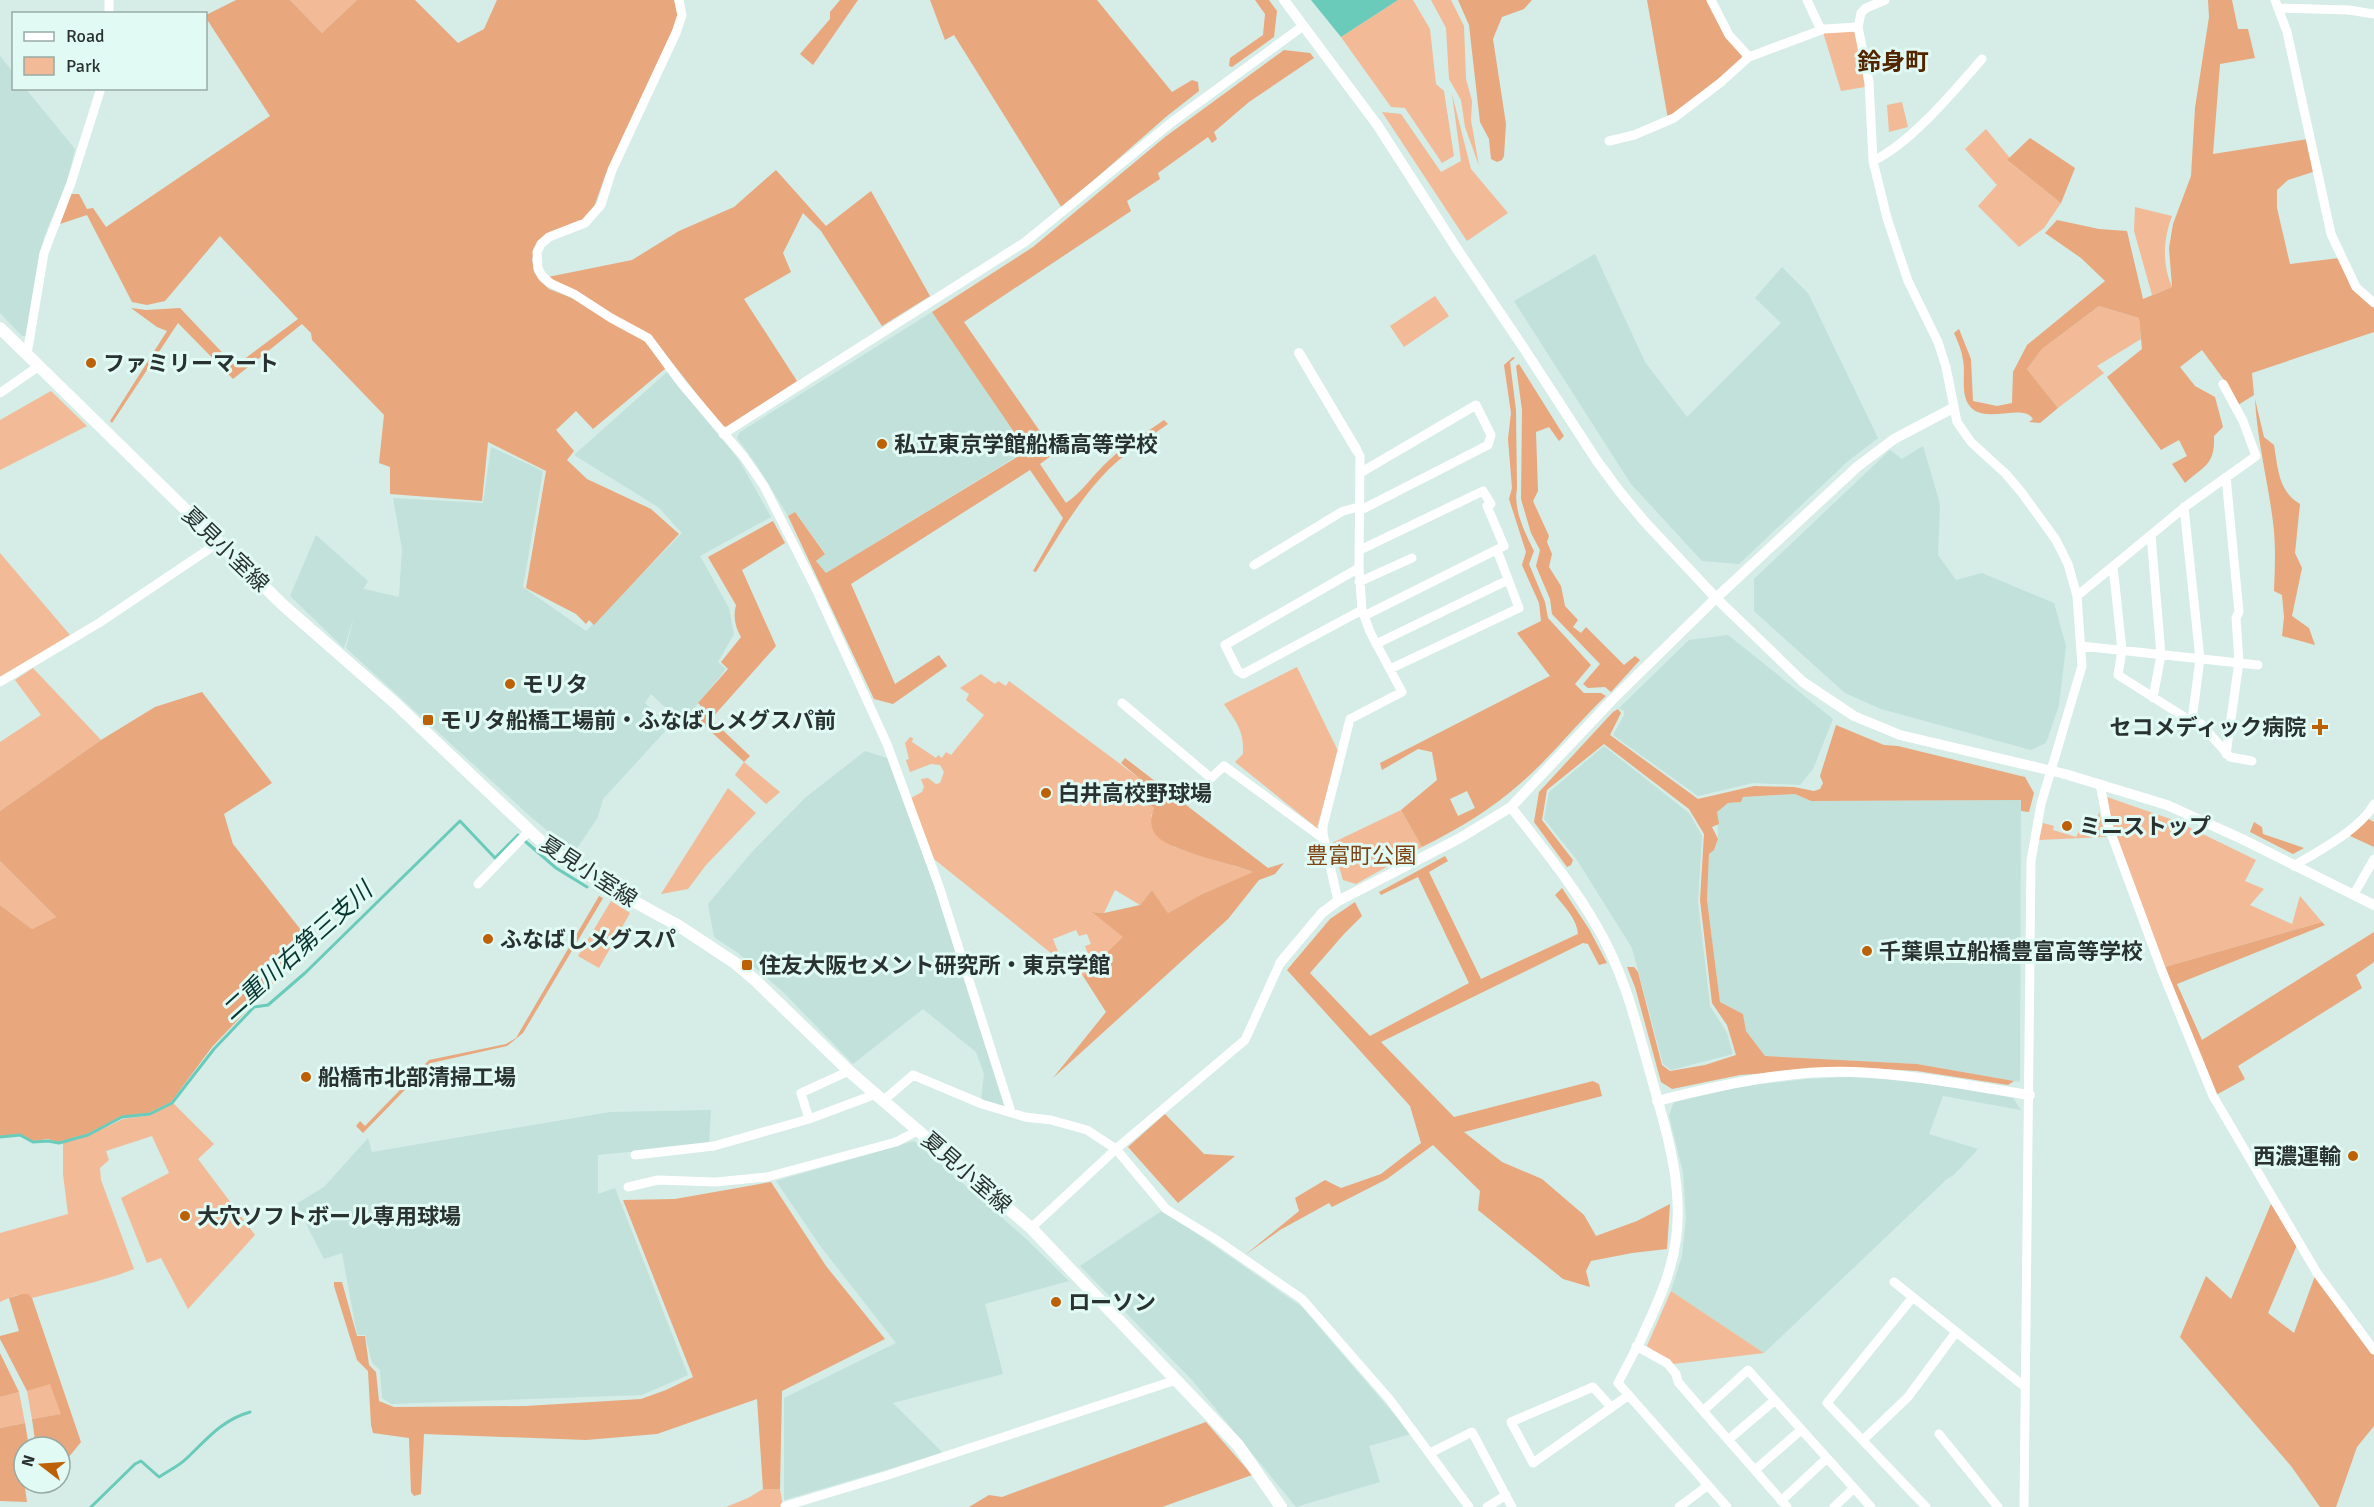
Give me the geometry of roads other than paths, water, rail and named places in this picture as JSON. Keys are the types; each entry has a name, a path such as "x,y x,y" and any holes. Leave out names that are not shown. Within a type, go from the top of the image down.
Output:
{"main road":[{"name":"夏見小室線","path":"0,328 300,621 395,703 529,831 563,859 726,956 756,981 849,1071 1031,1228 1238,1445 1281,1507"}],"street":[{"path":"679,0 682,15 676,33 612,170 601,205 585,223 549,237 541,244 536,259 542,276 550,283 574,294 648,338 723,434 744,457 764,486 816,589 887,744 946,907 1011,1112"},
{"path":"1284,0 1378,126 1596,460 1644,521 1716,598 1803,682 1854,716 1900,735 2051,771 2168,805 2374,905"},
{"path":"1711,0 1729,35 1749,57"},
{"path":"1808,0 1821,30"},
{"path":"1885,0 1866,8 1858,27 1869,81 1873,161 1887,218 1908,281 1938,342 1946,367 1957,422 1967,436 2011,480 2056,540 2068,564 2078,596 2082,666 2036,824 2031,861 2024,1507"},
{"path":"2374,14 2277,4 2287,32 2331,234 2356,287 2374,303"},
{"path":"723,434 1025,242 1172,122 1303,26"},
{"path":"1609,141 1634,135 1674,118 1720,83 1749,57 1821,30 1858,27"},
{"path":"1873,161 1884,156 1916,128 1952,93 1982,59"},
{"path":"27,354 44,253 71,183 100,90"},
{"path":"1299,353 1359,452 1361,510 1359,582 1363,613 1376,644 1402,692 1350,719 1323,826 1338,901"},
{"path":"0,393 39,366"},
{"path":"2078,596 2184,507 2256,456 2243,421 2223,384"},
{"path":"1254,565 1343,511 1354,508 1361,510 1488,445 1491,435 1476,405 1360,472"},
{"path":"1031,1228 1116,1149 1245,1040 1280,963 1322,913 1338,901 1449,843 1511,807 1613,699 1716,598 1875,452 1914,426 1953,408"},
{"path":"2226,477 2239,612 2236,618 2239,662 2226,754"},
{"path":"1359,568 1225,645 1238,671 1243,674 1363,613 1504,546 1487,506 1491,504 1489,498 1483,490 1360,550"},
{"path":"2184,507 2200,659 2192,720"},
{"path":"2151,535 2161,655 2153,698"},
{"path":"0,682 99,623 218,543"},
{"path":"1390,669 1519,608 1497,550"},
{"path":"1359,582 1412,558"},
{"path":"2113,566 2122,650 2118,675 2153,698 2201,724 2230,757 2252,761"},
{"path":"1376,644 1508,580"},
{"path":"2081,646 2258,665"},
{"path":"1122,703 1211,778 1224,766 1324,839"},
{"path":"2100,784 2108,825 2162,970 2213,1096 2317,1273 2374,1350"},
{"path":"2294,866 2345,834 2367,814 2374,804"},
{"path":"1511,807 1582,901 1609,947 1627,992 1658,1101 1675,1174 1678,1205 1677,1236 1665,1285 1618,1383 1727,1507"},
{"path":"478,884 529,831"},
{"path":"2354,894 2374,859"},
{"path":"809,1119 801,1093 849,1071"},
{"path":"1658,1101 1743,1081 1850,1072 1916,1076 2030,1095"},
{"path":"635,1155 714,1146 809,1119 880,1097 913,1075 982,1104 1095,1133 1116,1149 1166,1209 1215,1239 1302,1299 1390,1400 1469,1507"},
{"path":"628,1187 658,1180 716,1182 767,1177 896,1142 919,1130"},
{"path":"1894,1282 2025,1387"},
{"path":"1913,1297 1827,1403 1864,1439 1926,1507"},
{"path":"1864,1439 1908,1397 1956,1332"},
{"path":"1638,1343 1667,1363 1676,1374 1678,1382 1784,1504 1826,1459"},
{"path":"1703,1412 1748,1370 1871,1507"},
{"path":"785,1506 885,1476 1176,1380"},
{"path":"1611,1407 1593,1387 1511,1422 1533,1463 1629,1395"},
{"path":"1728,1440 1775,1400"},
{"path":"1755,1470 1801,1430"},
{"path":"1430,1453 1472,1432 1512,1507"},
{"path":"1938,1434 1998,1507"},
{"path":"1678,1507 1707,1486"},
{"path":"1834,1507 1854,1488"},
{"path":"1487,1507 1506,1495"}],"waterway":[{"name":"二重川右第三支川","path":"0,1137 20,1135 33,1142 59,1143 88,1135 122,1117 150,1114 172,1103 214,1049 254,1007 268,1005 305,973 460,821 495,858 518,835 556,868 587,887"},
{"path":"91,1507 135,1464 141,1461 159,1477 184,1461 223,1425 250,1412"}],"place":[{"name":"ファミリーマート","path":"91,363"},
{"name":"私立東京学館船橋高等学校","path":"882,444"},
{"name":"モリタ","path":"510,684"},
{"name":"モリタ船橋工場前・ふなばしメグスパ前","path":"428,720"},
{"name":"セコメディック病院","path":"2320,727"},
{"name":"白井高校野球場","path":"1046,793"},
{"name":"ミニストップ","path":"2067,826"},
{"name":"ふなばしメグスパ","path":"488,939"},
{"name":"千葉県立船橋豊富高等学校","path":"1867,951"},
{"name":"住友大阪セメント研究所・東京学館","path":"747,965"},
{"name":"船橋市北部清掃工場","path":"306,1077"},
{"name":"西濃運輸","path":"2353,1156"},
{"name":"大穴ソフトボール専用球場","path":"185,1216"},
{"name":"ローソン","path":"1056,1302"}],"district":[{"name":"鈴身町","path":"1893,62"}],"park label":[{"name":"豊富町公園","path":"1361,855"}]}
